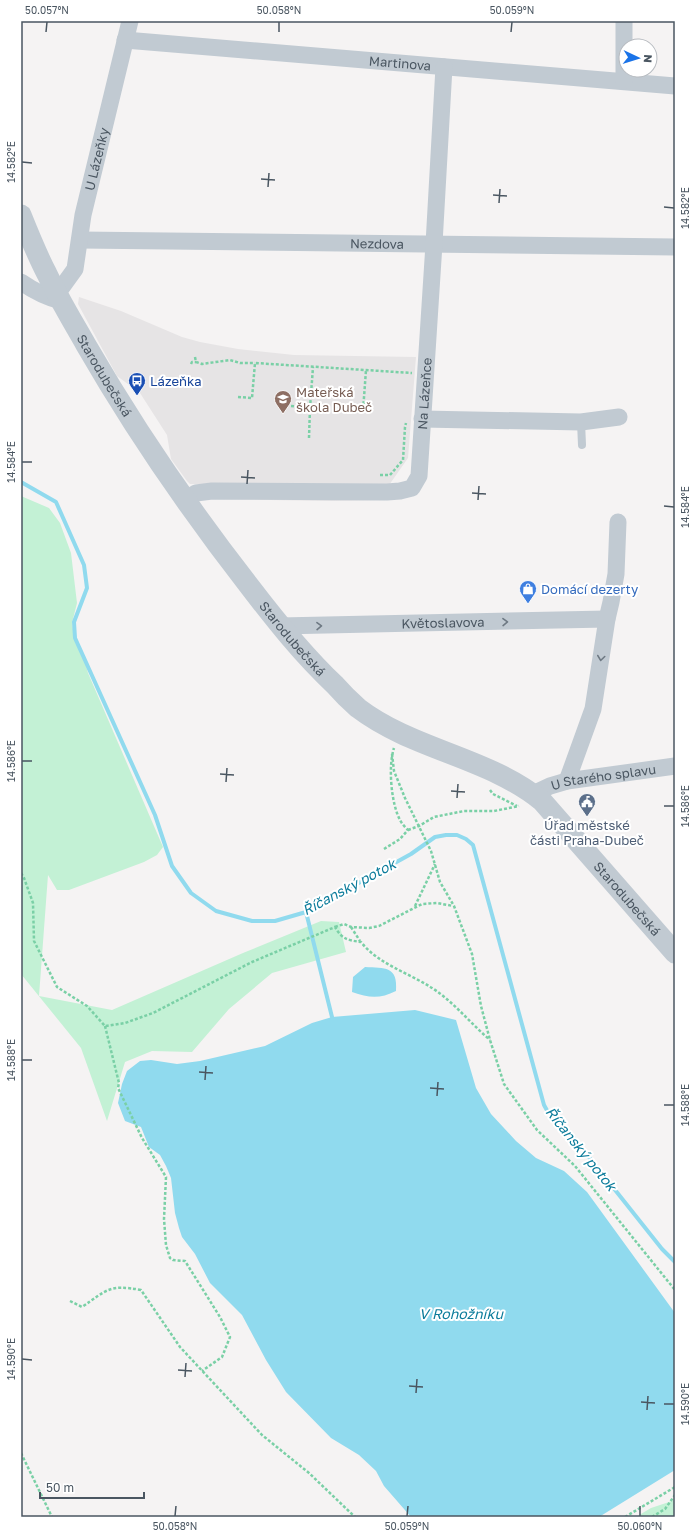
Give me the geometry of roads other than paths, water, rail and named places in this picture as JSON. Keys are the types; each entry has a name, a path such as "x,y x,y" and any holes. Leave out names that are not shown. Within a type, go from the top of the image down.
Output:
{"street":[{"name":"U Lázeňky","path":"58,296 62,287 75,269 83,215 130,21"},
{"path":"624,21 624,81"},
{"name":"Martinova","path":"125,40 675,86"},
{"name":"Na Lázeňce","path":"185,500 196,493 212,491 387,492 412,488 419,476 414,420 434,244 444,67"},
{"name":"Starodubečská","path":"21,215 58,296 120,404 226,558 280,626 324,675 356,706 379,723 401,734 506,777 542,801 675,954"},
{"name":"Nezdova","path":"80,240 675,247"},
{"path":"21,282 46,298 58,296"},
{"path":"414,420 581,422 619,417"},
{"path":"567,781 593,709 616,574 618,522"},
{"name":"Květoslavova","path":"280,626 607,620"},
{"name":"U Starého splavu","path":"533,794 550,786 567,781 675,766"}],"lane":[{"path":"581,422 582,445"}],"water":[{"path":"365,967 384,968 389,970 395,977 396,991 390,994 374,997 364,996 352,992 353,977"},
{"name":"V Rohožníku","path":"415,1010 456,1020 476,1088 491,1114 516,1141 536,1158 564,1171 587,1192 675,1313 675,1470 599,1517 411,1517 384,1486 376,1471 359,1455 331,1438 286,1392 266,1360 242,1315 210,1283 195,1254 182,1237 175,1213 171,1178 166,1166 160,1155 149,1147 141,1127 125,1121 118,1103 122,1084 127,1071 140,1061 151,1060 177,1064 200,1061 265,1046 312,1023 332,1017"}],"waterway":[{"name":"Říčanský potok","path":"21,482 56,502 84,565 87,588 74,622 75,638 155,815 172,866 191,893 216,911 252,921 275,921 306,912 411,854 435,837 457,835 466,839 473,845 544,1105 549,1114 573,1137 662,1249 675,1262"},
{"path":"306,912 332,1017"}],"place":[{"name":"Lázeňka","path":"137,396"},
{"name":"Mateřská škola Dubeč","path":"283,414"},
{"name":"Domácí dezerty","path":"528,604"},
{"name":"Úřad městské části Praha-Dubeč","path":"587,817"}]}
